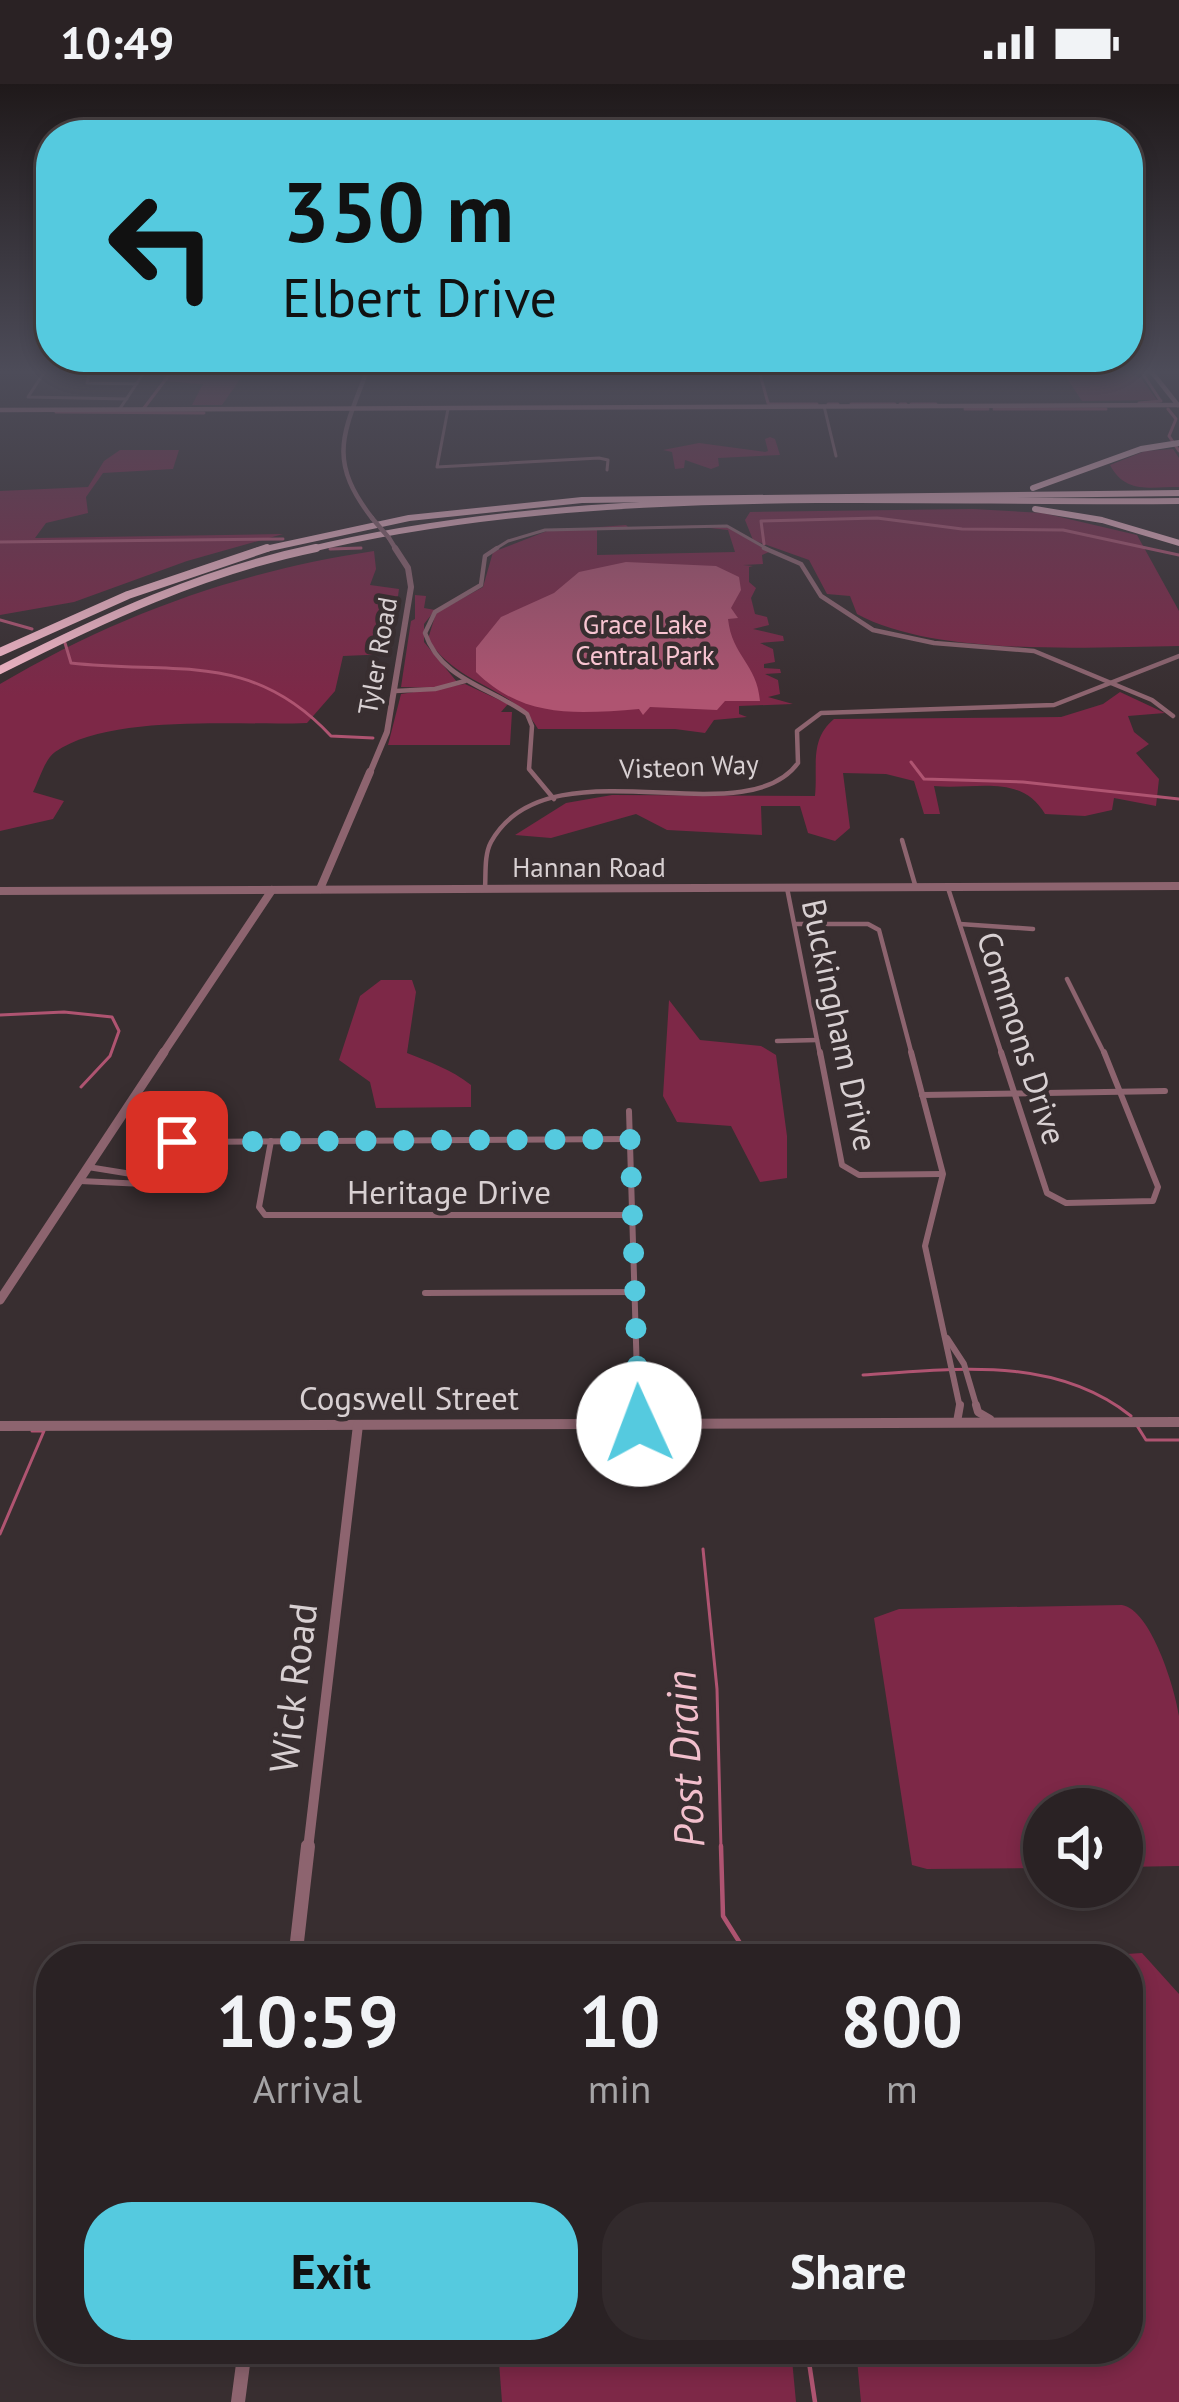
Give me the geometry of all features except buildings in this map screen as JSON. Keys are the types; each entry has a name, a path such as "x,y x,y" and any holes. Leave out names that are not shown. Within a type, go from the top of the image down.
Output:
{"highway":[{"path":"903,494 1031,489 1068,479"},
{"path":"0,652 102,604 183,573 281,544 393,520 589,498 1179,497"},
{"path":"0,670 155,596 342,541 470,518 573,508 1179,497"},
{"path":"856,503 1037,509 1112,523 1179,543"}],"street":[{"name":"Tyler Road","path":"320,890 382,746 411,587 408,568 345,479"},
{"path":"554,799 529,769 532,726 527,714 465,681 431,650 426,626 435,612 477,589 485,556 545,530 710,524 734,528 754,544 802,565 818,593 873,630 934,643 1023,648 1156,702 1173,716"},
{"name":"Visteon Way","path":"484,889 488,851 498,831 520,813 554,799 609,791 761,788 795,770 797,730 821,713 1027,709 1082,698 1138,667 1179,656"},
{"path":"395,691 465,681"},
{"path":"902,840 916,888"},
{"name":"Hannan Road","path":"0,891 1179,886"},
{"name":"Buckingham Drive","path":"787,888 840,1161 848,1172 943,1174"},
{"name":"Commons Drive","path":"948,888 1045,1190 1053,1199 1125,1202 1157,1198 1158,1187 1119,1091"},
{"path":"0,1300 272,890"},
{"path":"960,923 1033,929"},
{"path":"795,924 876,926 943,1174 942,1195 925,1239 962,1410 957,1423"},
{"path":"1067,979 1094,1028 1119,1091"},
{"path":"777,1041 818,1040"},
{"path":"922,1095 1165,1091"},
{"path":"629,1111 639,1424"},
{"path":"78,1181 98,1178 136,1185 148,1179 174,1143 630,1139"},
{"name":"Heritage Drive","path":"271,1141 259,1207 265,1215 632,1215"},
{"path":"88,1167 148,1179"},
{"path":"425,1293 635,1292"},
{"path":"946,1335 961,1357 978,1412 998,1423"},
{"name":"Cogswell Street","path":"0,1426 1179,1422"},
{"name":"Wick Road","path":"298,1944 358,1425"},
{"path":"238,2402 243,2364"}],"green space":[{"path":"99,479 86,497 88,513 46,523 35,538 283,534 187,561 74,602 0,615 0,491 88,487"},
{"path":"1179,479 1179,487 1148,488 1123,481"},
{"path":"973,509 1043,513 1137,535 1179,611 1179,646 1014,647 890,628 857,614 850,596 827,594 809,560 753,540 745,520 750,512"},
{"name":"Grace Lake Central Park","path":"626,525 629,528 597,528 597,555 735,552 728,530 684,525 731,528 769,552 762,555 763,564 743,565 753,566 749,567 749,582 756,588 751,598 755,614 767,617 769,625 753,629 783,636 784,641 760,643 773,649 775,662 764,668 781,673 765,674 778,680 780,694 768,697 793,704 739,706 739,714 747,717 714,720 705,733 538,729 515,704 440,655 428,639 436,613 483,587 493,552 547,531"},
{"path":"374,551 376,569 370,585 399,589 390,654 343,656 335,691 307,723 141,726 79,740 51,755 33,792 64,801 53,819 0,831 0,684 89,637 180,599 275,571"},
{"path":"415,595 426,596 424,608 435,610 424,624 424,642 457,682 435,688 401,687 415,619"},
{"path":"465,684 508,704 501,712 512,712 510,745 388,745 401,694"},
{"path":"1120,692 1165,713 1128,716 1134,732 1149,744 1136,753 1159,779 1156,806 1114,798 1112,810 1085,816 1045,814 1035,801 1010,788 934,786 940,814 924,814 914,781 886,774 843,773 850,828 835,841 808,833 800,806 761,806 762,835 667,830 636,814 551,838 515,835 566,803 612,795 815,796 818,745 834,719 1061,717 1103,704"},
{"path":"381,980 412,980 416,992 407,1053 471,1085 471,1107 376,1108 370,1082 339,1060 360,996"},
{"path":"669,1000 700,1040 761,1046 776,1055 787,1136 787,1178 760,1182 731,1126 677,1122 663,1096"},
{"path":"1122,1605 1133,1610 1152,1635 1177,1703 1179,1866 1143,1867 1143,1788 1023,1788 1023,1868 912,1865 874,1618 899,1609"},
{"path":"1143,1954 1179,1994 1179,2402 861,2402 857,2364 1143,2364"},
{"path":"499,2364 792,2364 796,2402 502,2402"}],"shaded area":[{"name":"Grace Lake Central Park","path":"626,562 716,566 739,577 741,590 731,608 738,618 728,619 730,632 754,678 760,701 725,701 717,710 650,707 643,715 639,709 552,710 513,698 476,672 476,648 501,617 554,593 579,572"}],"waterway":[{"path":"764,544 761,521 877,518 962,529 1063,530 1179,555"},
{"path":"0,542 283,539"},
{"path":"330,549 361,548"},
{"path":"0,620 32,629"},
{"path":"65,643 71,663 241,678 301,709 331,736 373,738"},
{"path":"911,762 924,779 1023,782 1179,799"},
{"path":"0,1015 64,1012 112,1017 119,1031 110,1056 81,1087"},
{"path":"863,1375 968,1369 1037,1375 1101,1396 1131,1416"},
{"path":"1136,1424 1146,1440 1179,1440"},
{"path":"0,1534 44,1431 32,1431"},
{"name":"Post Drain","path":"703,1549 717,1689 721,1849"},
{"name":"Post Drain","path":"721,1846 723,1916 741,1944"},
{"name":"Post Drain","path":"809,2364 815,2402"}],"route":[{"path":"177,1142 630,1139 639,1424"}]}
